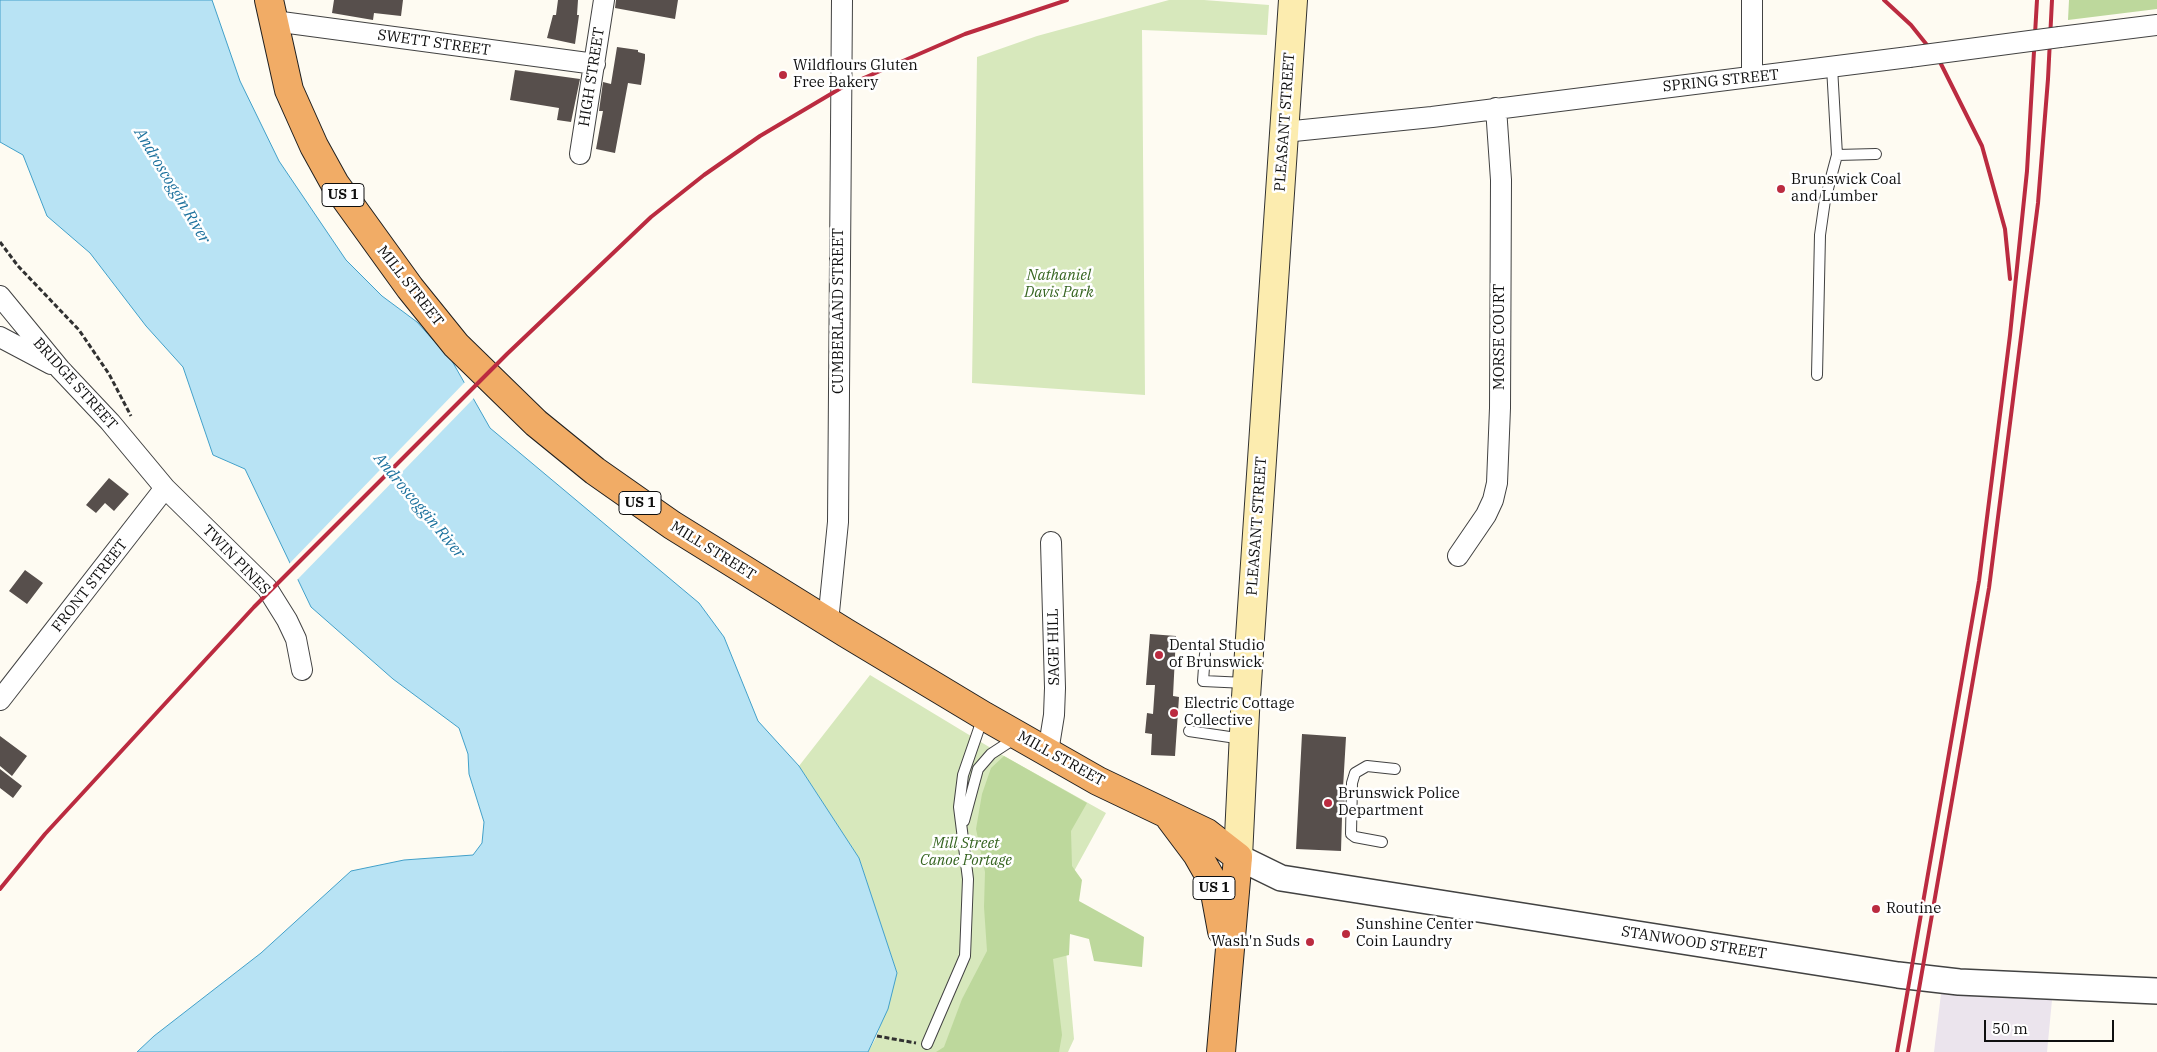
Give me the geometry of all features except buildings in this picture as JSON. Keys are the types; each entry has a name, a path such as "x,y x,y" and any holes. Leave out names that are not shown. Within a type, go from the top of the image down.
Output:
{"highway":[{"name":"MILL STREET","path":"272,11 289,90 314,146 331,176 372,236 456,345 536,423 595,471 672,525 828,622 984,716 1098,781 1207,833 1238,857"},
{"name":"US 1","path":"1167,815 1197,854 1213,882 1228,974"},
{"name":"PLEASANT STREET","path":"1221,1052 1238,857"}],"main road":[{"name":"PLEASANT STREET","path":"1238,857 1247,684 1293,0"}],"street":[{"name":"HIGH STREET","path":"580,154 604,0"},
{"name":"CUMBERLAND STREET","path":"828,622 838,522 842,0"},
{"path":"1752,0 1752,77"},
{"name":"SWETT STREET","path":"272,11 595,64"},
{"name":"SPRING STREET","path":"1284,132 1415,119 1832,68 2157,25"},
{"name":"MORSE COURT","path":"1458,556 1486,515 1493,500 1497,482 1500,408 1501,180 1496,108"},
{"name":"BRIDGE STREET","path":"0,296 60,369 110,422 165,488"},
{"path":"0,337 60,369"},
{"name":"TWIN PINES","path":"165,488 267,588 296,639 302,670"},
{"name":"FRONT STREET","path":"0,700 7,678 165,488"},
{"name":"SAGE HILL","path":"1048,752 1054,715 1055,688 1051,542"},
{"name":"STANWOOD STREET","path":"1238,857 1281,878 1898,975 1968,982 2157,991"}],"lane":[{"path":"1818,375 1820,235 1825,200 1837,155 1832,68"},
{"path":"1837,155 1876,154"},
{"path":"1205,654 1203,681 1247,684"},
{"path":"927,1044 965,956 968,879 960,807 963,775 984,716"},
{"path":"1189,731 1244,739"},
{"path":"962,829 968,798 978,769 991,754 1020,735"},
{"path":"1382,842 1355,837 1351,834 1352,783 1355,773 1367,766 1395,769"}],"path":[{"path":"0,242 18,266 79,330 109,374 134,422"},
{"path":"877,1036 927,1044"}],"shaded area":[{"path":"1941,994 2052,1000 2047,1052 1934,1052"}],"green space":[{"name":"Nathaniel Davis Park","path":"1169,0 1204,0 1269,5 1267,35 1142,30 1145,395 972,383 977,57 1037,36"},
{"path":"2069,0 2157,0 2157,9 2068,20"},
{"name":"Mill Street Canoe Portage","path":"870,675 1004,756 1106,813 1061,895 1074,1039 1068,1052 868,1052 877,1036 897,973 859,858 799,766"},
{"path":"1004,756 1087,803 1071,831 1072,866 1082,880 1079,901 1144,937 1142,967 1094,961 1089,939 1070,934 1069,955 1053,959 1062,1035 1059,1052 936,1052 944,1047 962,999 987,951 984,907 985,872 976,829 982,794 991,768"}],"water":[{"name":"Androscoggin River","path":"0,0 212,0 240,81 279,161 346,260 382,296 417,322 452,361 490,428 699,603 724,637 758,721 799,766 859,858 897,973 888,1009 868,1052 137,1052 154,1036 261,953 351,871 404,860 473,855 482,843 484,822 469,774 468,754 459,728 393,679 311,607 245,469 213,455 183,367 146,326 90,253 47,216 23,155 0,142"}],"pier":[{"path":"466,381 475,397 296,581 288,565"}],"railway":[{"path":"0,889 45,834 254,607 507,354 651,217 704,175 760,136 841,88 965,34 1067,0"},
{"path":"1884,0 1911,25 1939,60 1982,146 2005,229 2010,279"},
{"path":"1897,1052 1979,581 2010,335 2027,171 2037,0"},
{"path":"1908,1052 1989,588 2038,203 2052,0"}],"place":[{"name":"Wildflours Gluten Free Bakery","path":"783,75"},
{"name":"Brunswick Coal and Lumber","path":"1781,189"},
{"name":"Dental Studio of Brunswick","path":"1159,655"},
{"name":"Electric Cottage Collective","path":"1174,713"},
{"name":"Brunswick Police Department","path":"1328,803"},
{"name":"Routine","path":"1876,909"},
{"name":"Sunshine Center Coin Laundry","path":"1346,934"},
{"name":"Wash'n Suds","path":"1310,942"}]}
